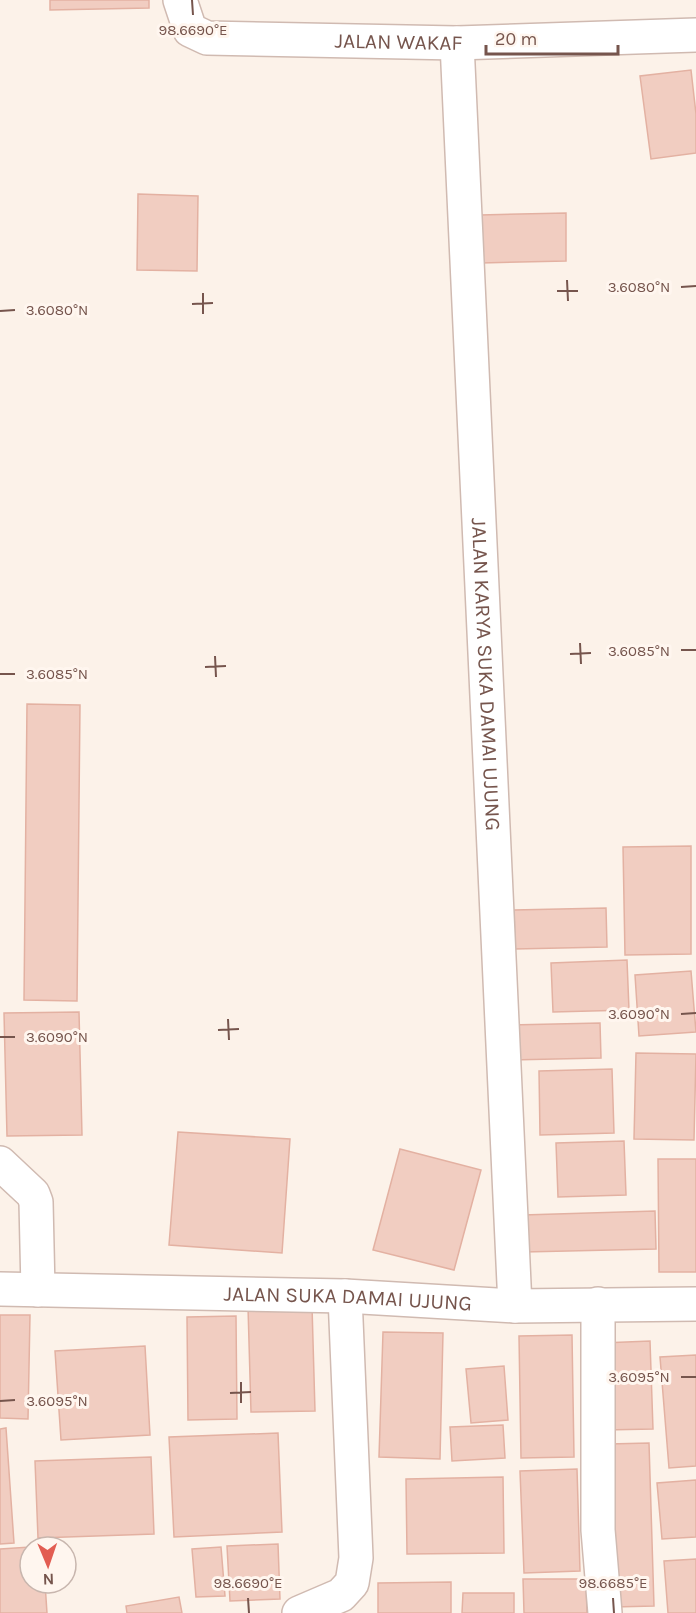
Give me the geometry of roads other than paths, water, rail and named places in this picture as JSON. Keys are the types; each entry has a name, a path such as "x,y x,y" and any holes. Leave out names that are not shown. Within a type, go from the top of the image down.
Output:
{"street":[{"name":"JALAN WAKAF","path":"180,0 190,30 207,38 457,43 696,35"},
{"name":"JALAN KARYA SUKA DAMAI UJUNG","path":"457,43 515,1306"},
{"path":"0,1163 33,1194 36,1202 38,1290"},
{"name":"JALAN SUKA DAMAI UJUNG","path":"0,1289 345,1296 515,1306 696,1304"},
{"path":"300,1613 341,1595 352,1583 356,1558 345,1296"},
{"path":"598,1304 598,1530 605,1613"}]}
